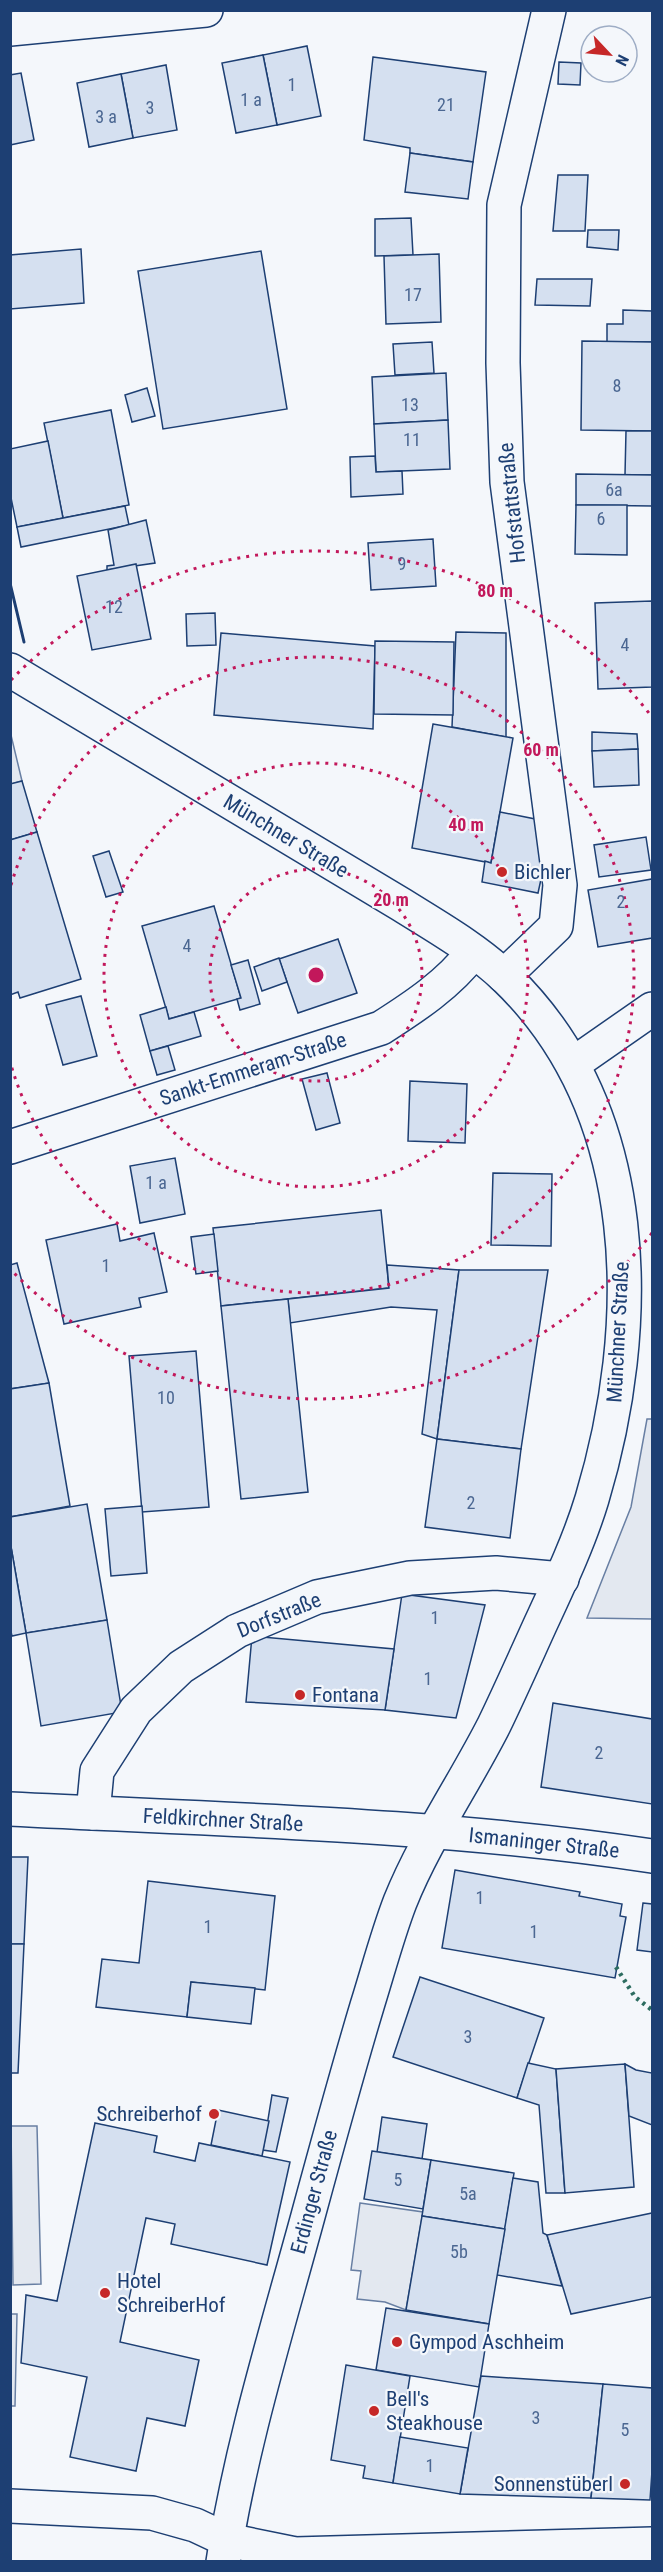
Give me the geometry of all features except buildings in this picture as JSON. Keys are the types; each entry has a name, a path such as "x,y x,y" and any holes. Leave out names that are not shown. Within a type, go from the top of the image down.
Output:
{"street":[{"path":"10,28 206,10"},
{"name":"Hofstattstraße","path":"504,976 556,926 560,885 507,482 503,363 504,205 549,10"},
{"name":"Münchner Straße","path":"10,670 402,904 473,952 504,976 539,1016 573,1064 592,1102 611,1159 622,1228 625,1295 613,1415 592,1501 562,1579 494,1724 436,1832"},
{"name":"Sankt-Emmeram-Straße","path":"10,1147 381,1028 415,1006 462,966 473,952"},
{"path":"573,1064 652,1008"},
{"name":"Dorfstraße","path":"93,1813 97,1772 136,1710 181,1667 237,1630 317,1597 411,1578 496,1573 562,1579"},
{"name":"Feldkirchner Straße","path":"10,1809 436,1832"},
{"name":"Ismaninger Straße","path":"436,1832 570,1844 652,1856"},
{"name":"Erdinger Straße","path":"225,2551 280,2318 348,2068 398,1908 410,1878 436,1832"},
{"path":"10,2506 152,2513 195,2525 225,2551 295,2554 652,2544"}],"shaded area":[{"path":"10,731 22,781 11,784 10,784"},
{"path":"647,1419 652,1419 652,1619 587,1618 631,1507"},
{"path":"11,2126 37,2126 41,2284 13,2285"},
{"path":"360,2203 423,2212 406,2310 385,2302 357,2299 361,2271 351,2270"},
{"path":"11,2314 17,2314 15,2406 11,2406"}],"hedge":[{"path":"616,1967 635,1997 652,2010"}],"wall":[{"path":"10,583 24,642"}],"place":[{"name":"Bichler","path":"502,872"},
{"name":"Fontana","path":"300,1695"},
{"name":"Schreiberhof","path":"214,2114"},
{"name":"Hotel SchreiberHof","path":"105,2293"},
{"name":"Gympod Aschheim","path":"397,2342"},
{"name":"Bell's Steakhouse","path":"374,2411"},
{"name":"Sonnenstüberl","path":"625,2484"}]}
